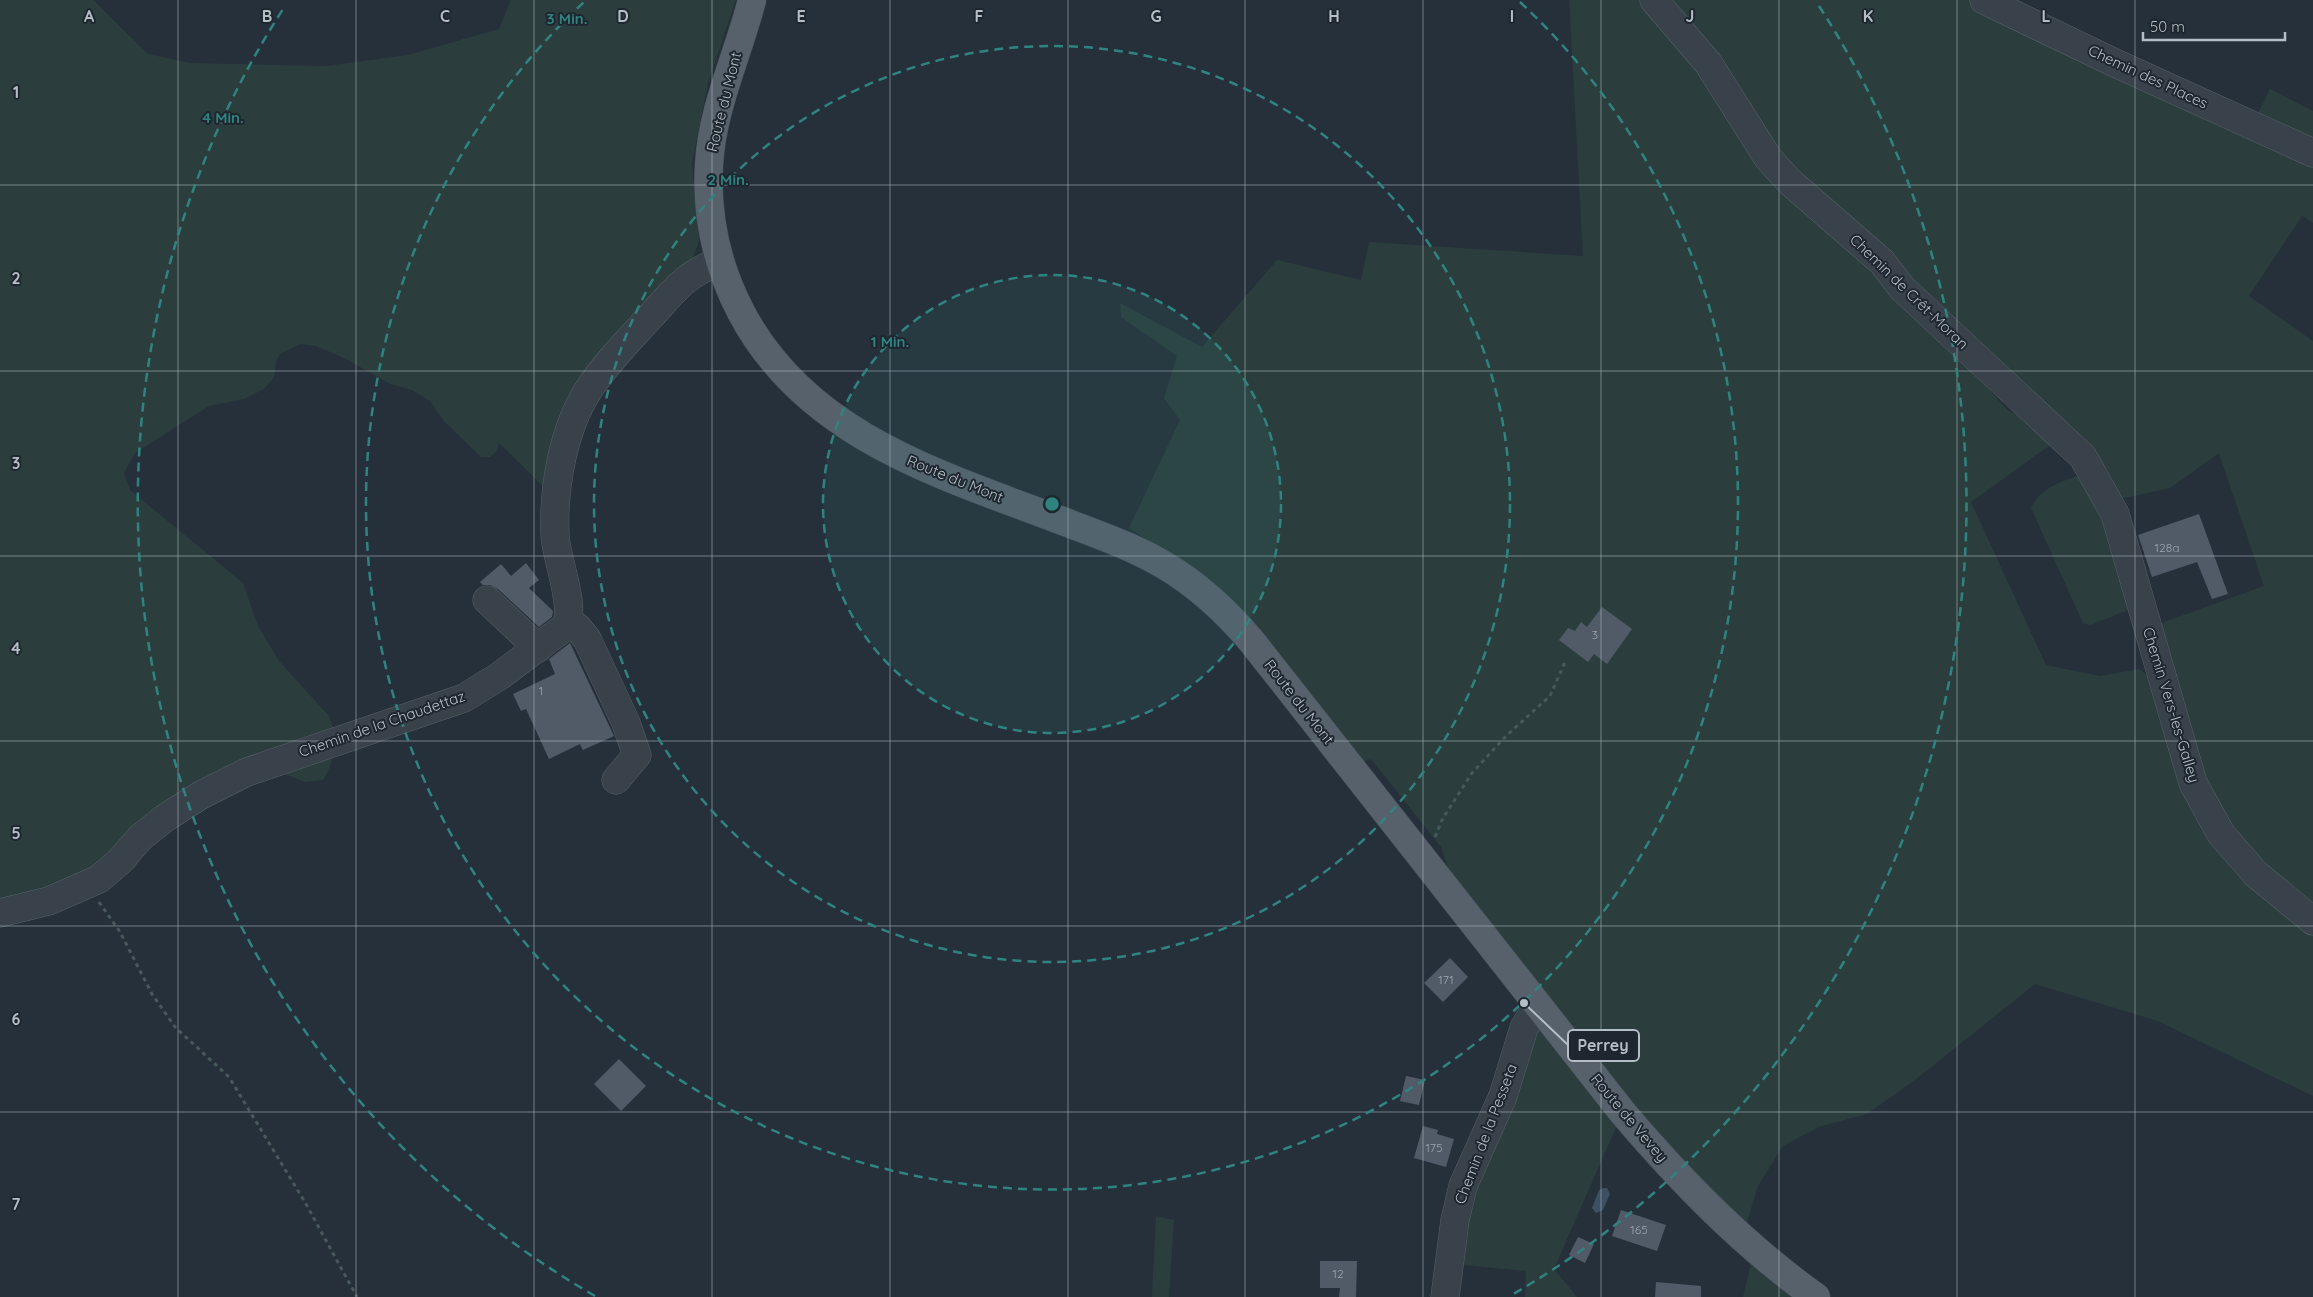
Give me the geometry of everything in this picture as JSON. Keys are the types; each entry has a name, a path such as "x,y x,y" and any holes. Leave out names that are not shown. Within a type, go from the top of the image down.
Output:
{"main road":[{"name":"Route du Mont","path":"752,0 723,94 709,164 709,207 720,261 736,303 763,346 802,390 850,429 898,456 1152,558 1215,602 1253,643 1418,852"},
{"name":"Route de Vevey","path":"1418,852 1622,1113 1675,1174 1742,1239 1816,1297"}],"street":[{"name":"Chemin de Crêt-Moran","path":"1654,0 1708,63 1768,158 1790,182 1882,262 1902,288 2083,457"},
{"name":"Chemin des Places","path":"1984,0 2115,63 2313,153"},
{"path":"616,780 637,755 626,722 587,639 569,621 570,611 557,555 555,532 562,462 576,416 590,388 691,274 720,261"},
{"name":"Chemin Vers-les-Galley","path":"2083,457 2115,514 2193,783 2227,840 2256,874 2313,921"},
{"path":"487,600 538,648"},
{"name":"Chemin de la Chaudettaz","path":"0,913 33,906 87,885 108,872 140,838 165,818 225,782 275,760 464,698 560,632 569,621"},
{"name":"Chemin de la Pesseta","path":"1445,1297 1455,1220 1463,1186 1503,1096 1524,1028 1538,1006"}],"path":[{"path":"1418,852 1472,773 1506,736 1550,696 1566,660"},
{"path":"87,885 120,932 152,994 175,1027 229,1077 306,1204 357,1297"}],"green space":[{"path":"0,0 93,0 148,54 190,63 326,66 408,55 499,29 511,0 736,0 708,83 692,163 699,241 692,260 636,322 551,494 499,443 496,452 490,457 481,457 444,421 430,401 412,390 390,384 346,359 316,346 301,344 281,353 276,361 274,377 264,389 244,399 209,406 135,453 124,473 130,490 243,583 258,626 279,661 329,716 334,732 333,757 323,780 305,782 277,771 198,813 149,843 135,868 111,885 0,908"},
{"path":"1569,0 1641,0 1700,66 1760,170 1888,281 1949,343 2008,411 2032,419 2053,443 1971,502 2046,665 2100,676 2139,669 2153,680 2179,767 2313,932 2313,1096 2158,1021 2035,984 1915,1080 1867,1114 1819,1127 1783,1146 1758,1186 1745,1228 1675,1159 1451,876 1441,847 1371,759 1363,762 1195,571 1129,528 1180,420 1164,398 1177,356 1121,317 1120,303 1202,347 1277,260 1361,280 1369,242 1583,256"},
{"path":"1662,0 1971,0 2313,158 2313,223 2302,216 2249,296 2313,341 2313,907 2226,827 2195,765 2148,628 2264,586 2219,453 2170,488 2115,500 1807,191"},
{"path":"2270,89 2313,111 2313,148 2257,116"},
{"path":"2077,476 2088,481 2116,545 2132,600 2126,611 2090,625 2083,623 2031,508 2044,491"},
{"path":"1534,1028 1543,1031 1617,1125 1554,1269 1577,1297 1525,1297 1526,1271 1454,1264 1464,1201"},
{"path":"1156,1216 1174,1220 1169,1297 1152,1297"},
{"path":"1751,1264 1801,1297 1743,1297"}],"water":[{"path":"1607,1188 1610,1194 1603,1210 1596,1213 1592,1208 1599,1190"}],"building":[{"path":"2199,514 2228,594 2212,599 2197,562 2152,577 2138,535"},
{"path":"526,563 539,580 529,588 553,611 552,617 539,627 498,589 490,585 483,585 480,582 501,564 511,576"},
{"path":"1602,607 1632,629 1607,664 1594,654 1588,662 1559,640 1568,628 1575,631 1581,622 1587,627"},
{"path":"570,643 614,736 583,750 580,744 549,759 526,709 521,711 513,694 555,674 549,659"},
{"path":"1450,958 1468,977 1443,1002 1424,983"},
{"path":"619,1059 646,1086 621,1111 594,1084"},
{"path":"1406,1076 1425,1080 1419,1105 1400,1101"},
{"path":"1423,1126 1438,1130 1437,1134 1454,1139 1446,1167 1414,1158"},
{"path":"1621,1210 1666,1225 1657,1251 1612,1236"},
{"path":"1578,1237 1594,1244 1585,1263 1569,1255"},
{"path":"1320,1261 1357,1261 1356,1297 1339,1297 1340,1288 1320,1288"},
{"path":"1656,1282 1701,1286 1701,1297 1655,1297"}],"place":[{"name":"Perrey","path":"1524,1003"}]}
